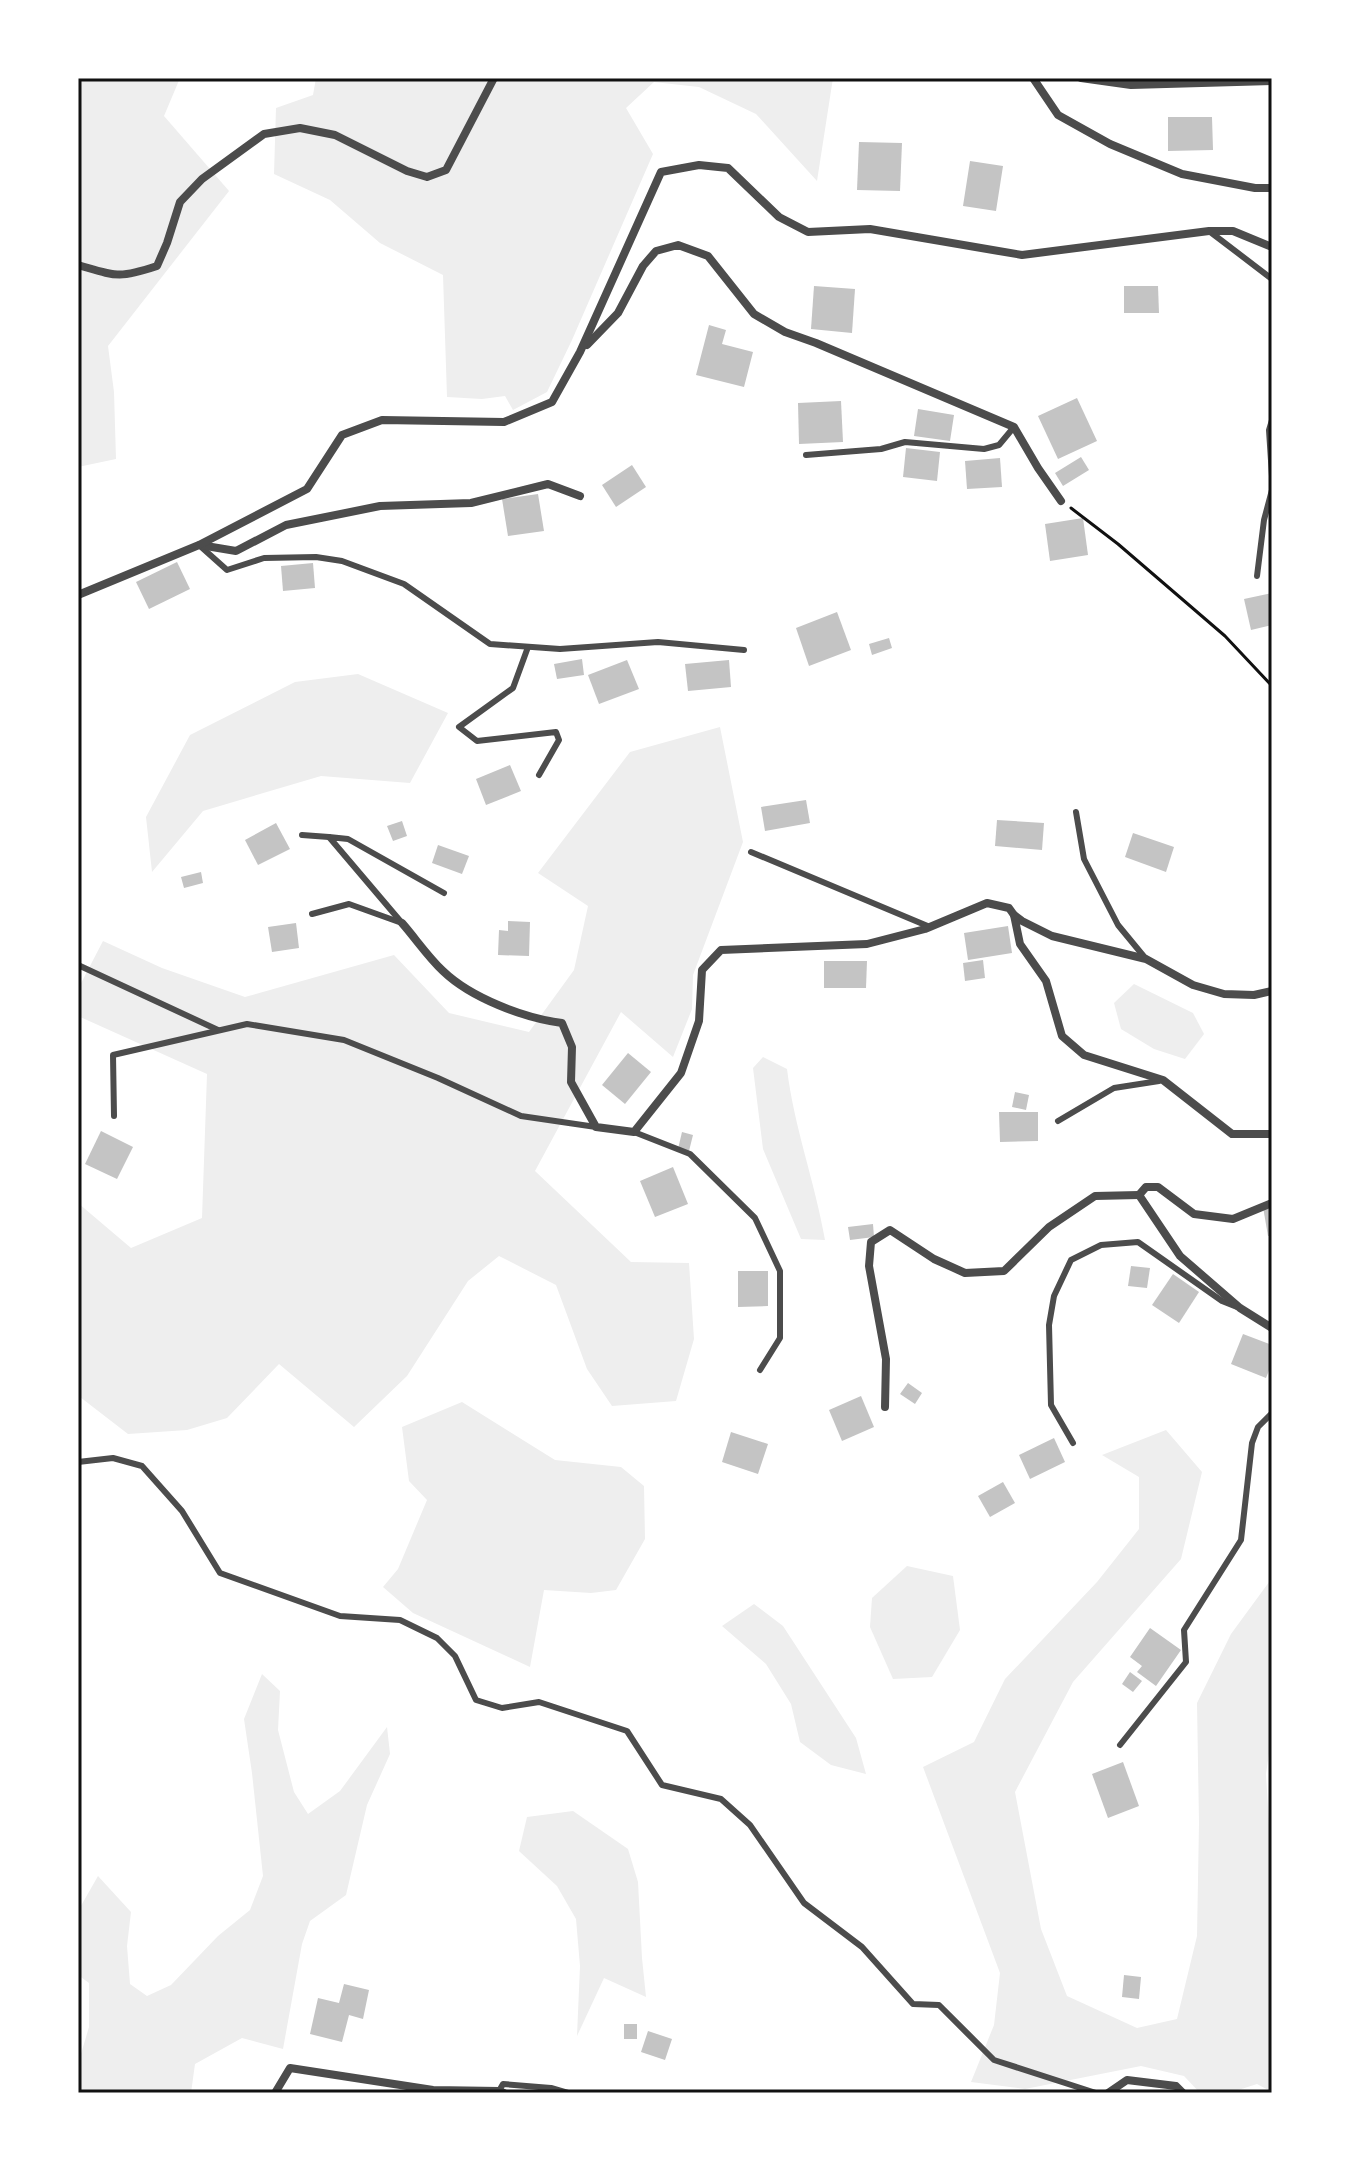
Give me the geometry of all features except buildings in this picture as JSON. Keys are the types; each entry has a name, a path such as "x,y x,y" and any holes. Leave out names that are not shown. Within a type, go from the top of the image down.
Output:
{"street":[{"path":"78,265 112,276 131,275 157,266 180,202 202,179 264,134 300,128 335,135 407,171 427,177 446,170 494,78"},
{"path":"1033,78 1058,115 1110,144 1182,174 1255,188 1272,188"},
{"path":"1081,78 1131,85 1272,81"},
{"path":"78,595 199,545 307,489 342,435 382,420 504,422 552,402 580,352 661,172 699,165 728,168 779,217 808,232 870,229 1022,255 1209,231 1233,231 1272,247"},
{"path":"580,352 618,313 643,266 656,251 678,245 708,256 754,314 785,332 1014,427 1061,501"},
{"path":"199,545 236,551 286,525 380,506 471,503 548,484 580,496"},
{"path":"402,923 444,972 486,1000 537,1020 562,1023 572,1047 571,1082 596,1127 634,1132 681,1073 699,1021 702,970 721,950 867,944 930,927 987,903 1009,908 1022,921 1052,936 1146,959 1193,985 1224,994 1254,995 1272,991"},
{"path":"1014,915 1020,944 1046,981 1062,1036 1084,1055 1163,1080 1232,1134 1272,1134"},
{"path":"885,1407 886,1359 869,1266 871,1242 890,1230 934,1259 965,1273 1004,1271 1049,1227 1095,1196 1139,1195 1146,1187 1158,1187 1194,1214 1233,1219 1272,1203"},
{"path":"1139,1195 1180,1256 1240,1308 1272,1328"},
{"path":"275,2093 290,2068 433,2090 502,2092"},
{"path":"1108,2093 1127,2080 1176,2086 1183,2093"}],"lane":[{"path":"1209,231 1272,279"},
{"path":"1272,420 1269,430 1272,476"},
{"path":"806,455 881,449 905,442 984,449 999,445 1014,427"},
{"path":"1257,576 1264,520 1272,490"},
{"path":"199,545 227,570 264,558 316,557 342,561 404,584 490,644 560,649 658,642 744,650"},
{"path":"528,647 513,688 459,727 477,741 556,732 559,740 539,775"},
{"path":"1076,812 1084,859 1118,925 1146,959"},
{"path":"302,835 348,839 444,893"},
{"path":"329,837 402,923"},
{"path":"751,852 930,927"},
{"path":"312,914 349,904 402,923"},
{"path":"78,965 218,1030"},
{"path":"114,1116 113,1055 247,1024 344,1040 521,1116 596,1127"},
{"path":"1058,1121 1114,1088 1163,1080"},
{"path":"634,1132 690,1154 755,1218 780,1271 780,1338 760,1370"},
{"path":"1073,1443 1051,1405 1049,1325 1054,1296 1071,1260 1101,1245 1138,1242 1222,1301 1240,1308"},
{"path":"1120,1745 1186,1662 1184,1630 1241,1540 1252,1443 1258,1427 1272,1413"},
{"path":"78,1462 113,1458 142,1466 182,1511 220,1573 340,1616 400,1620 437,1638 455,1656 476,1700 502,1708 539,1702 627,1731 662,1785 721,1799 750,1825 804,1903 862,1947 913,2004 939,2005 994,2060 1096,2093"},
{"path":"502,2092 503,2084 551,2088 568,2093"}],"path":[{"path":"1061,501 1118,544 1225,636 1272,686"}],"shaded area":[{"path":"78,78 180,78 164,116 229,191 108,346 114,392 116,459 78,467"},
{"path":"316,78 833,78 817,181 756,114 699,87 654,82 626,108 653,154 547,392 513,410 505,396 482,399 447,397 443,275 380,243 330,200 274,174 276,108 313,95"},
{"path":"358,674 448,713 410,783 321,776 203,811 152,872 146,817 190,735 295,682"},
{"path":"720,727 743,842 693,975 692,1009 673,1057 621,1012 535,1171 631,1262 689,1263 694,1339 676,1401 612,1406 587,1369 556,1285 499,1256 468,1281 407,1376 354,1427 279,1364 227,1418 187,1430 128,1434 80,1397 78,1203 131,1248 202,1218 207,1074 78,1016 78,989 103,941 162,968 245,997 394,955 449,1013 529,1032 574,970 588,906 538,873 630,752"},
{"path":"1134,984 1193,1013 1204,1034 1185,1059 1154,1049 1121,1029 1114,1003"},
{"path":"763,1057 787,1069 794,1112 825,1240 801,1239 763,1149 753,1068"},
{"path":"462,1402 555,1460 621,1467 644,1486 645,1539 616,1590 591,1593 544,1590 530,1667 413,1613 383,1587 398,1569 427,1500 409,1481 402,1427"},
{"path":"1166,1430 1202,1472 1181,1559 1073,1682 1015,1792 1041,1929 1067,1996 1137,2028 1177,2019 1197,1936 1197,1703 1231,1634 1272,1578 1272,1732 1266,1774 1269,1825 1272,1829 1272,2092 1257,2084 1229,2093 1200,2093 1184,2076 1141,2066 1025,2089 971,2082 994,2025 1000,1973 923,1767 974,1742 1005,1679 1097,1582 1139,1529 1139,1477 1102,1455"},
{"path":"907,1566 953,1576 960,1630 932,1677 893,1679 870,1627 872,1598"},
{"path":"754,1604 783,1626 856,1738 866,1774 831,1765 800,1742 791,1704 766,1664 722,1626"},
{"path":"262,1674 280,1691 278,1730 294,1792 308,1814 340,1791 387,1727 390,1754 367,1805 346,1895 310,1921 302,1944 283,2049 242,2038 195,2064 191,2093 78,2093 78,2064 89,2027 89,1983 78,1975 78,1911 98,1876 131,1912 127,1946 130,1984 147,1996 171,1985 218,1936 250,1910 263,1876 244,1719"},
{"path":"573,1811 628,1849 638,1882 646,1997 604,1978 577,2036 580,1966 576,1919 557,1886 519,1851 527,1817"}]}
